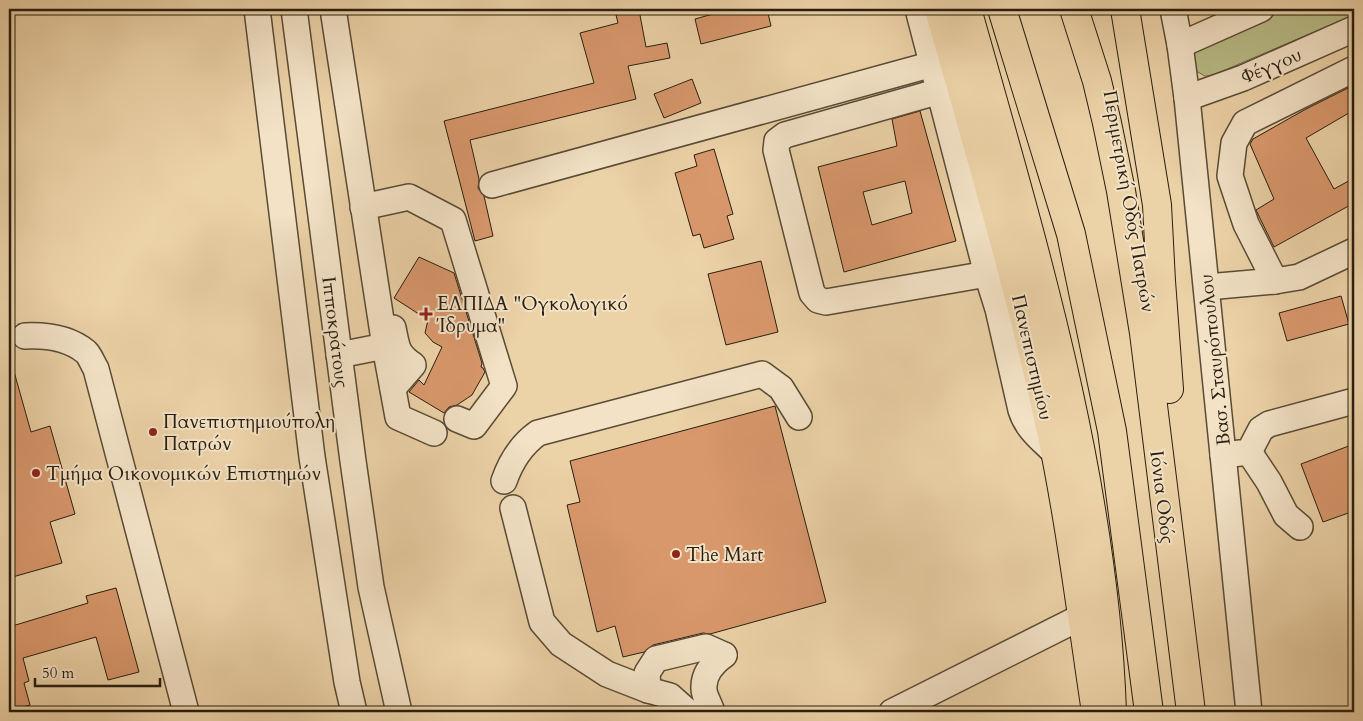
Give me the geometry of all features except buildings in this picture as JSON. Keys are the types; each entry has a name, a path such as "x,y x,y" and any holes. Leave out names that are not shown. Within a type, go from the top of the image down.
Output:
{"main road":[{"name":"Πανεπιστημίου","path":"939,9 1009,258 1036,366 1054,452 1092,612 1109,661 1112,712"},
{"name":"Πανεπιστημίου","path":"967,9 1034,254 1068,389 1086,485 1096,712"},
{"path":"1002,9 1071,234 1112,431 1149,712"},
{"name":"Περιμετρική Οδός Πατρών","path":"1074,9 1097,81 1107,123 1121,191 1135,281"},
{"name":"Περιμετρική Οδός Πατρών","path":"1087,9 1107,76 1119,127 1138,227 1150,313 1169,393"},
{"path":"1125,9 1157,205 1160,281 1169,393"},
{"name":"Ιόνια Οδός","path":"1135,281 1144,333 1191,712"},
{"name":"Ιόνια Οδός","path":"1169,393 1207,712"}],"street":[{"name":"Ιπποκράτους","path":"257,9 312,457 347,682 354,712"},
{"name":"Ιπποκράτους","path":"294,9 371,587 399,712"},
{"path":"333,9 379,312 398,417 434,433"},
{"path":"918,9 987,274 998,309 1024,420 1034,434 1054,452"},
{"name":"Βασ. Σταυρόπουλου","path":"1173,9 1187,98 1249,712"},
{"path":"1180,46 1261,9"},
{"name":"Φέγγου","path":"1187,98 1243,78 1354,29"},
{"path":"492,185 933,64"},
{"path":"1275,281 1246,224 1230,176 1234,143 1245,122 1354,70"},
{"path":"940,91 785,135 777,141 778,160 812,292 818,300 826,302 987,274"},
{"path":"363,207 409,197 453,220 504,386 474,426 457,419"},
{"path":"1207,287 1299,277 1354,251"},
{"path":"379,312 390,315 398,350 402,357 413,365 393,388"},
{"path":"25,336 45,335 73,344 87,353 96,369 179,711"},
{"path":"339,355 385,346"},
{"path":"504,481 518,451 538,433 762,374 781,388 799,417"},
{"path":"1249,452 1261,429 1269,424 1354,401"},
{"path":"1223,455 1249,452"},
{"path":"1249,452 1269,482 1286,515 1300,527"},
{"path":"513,508 542,622 561,644 606,674 670,696 688,712"},
{"path":"892,712 1092,612"},
{"path":"648,690 647,673 656,659 706,647 724,656 715,662 707,672 704,689 712,712"}],"green space":[{"path":"1273,9 1354,9 1354,15 1211,76 1205,76 1196,71 1192,45"}],"place":[{"name":"ΕΛΠΙΔΑ \"Ογκολογικό Ίδρυμα\"","path":"426,314"},
{"name":"Πανεπιστημιούπολη Πατρών","path":"153,432"},
{"name":"Τμήμα Οικονομικών Επιστημών","path":"36,473"},
{"name":"The Mart","path":"676,554"}]}
